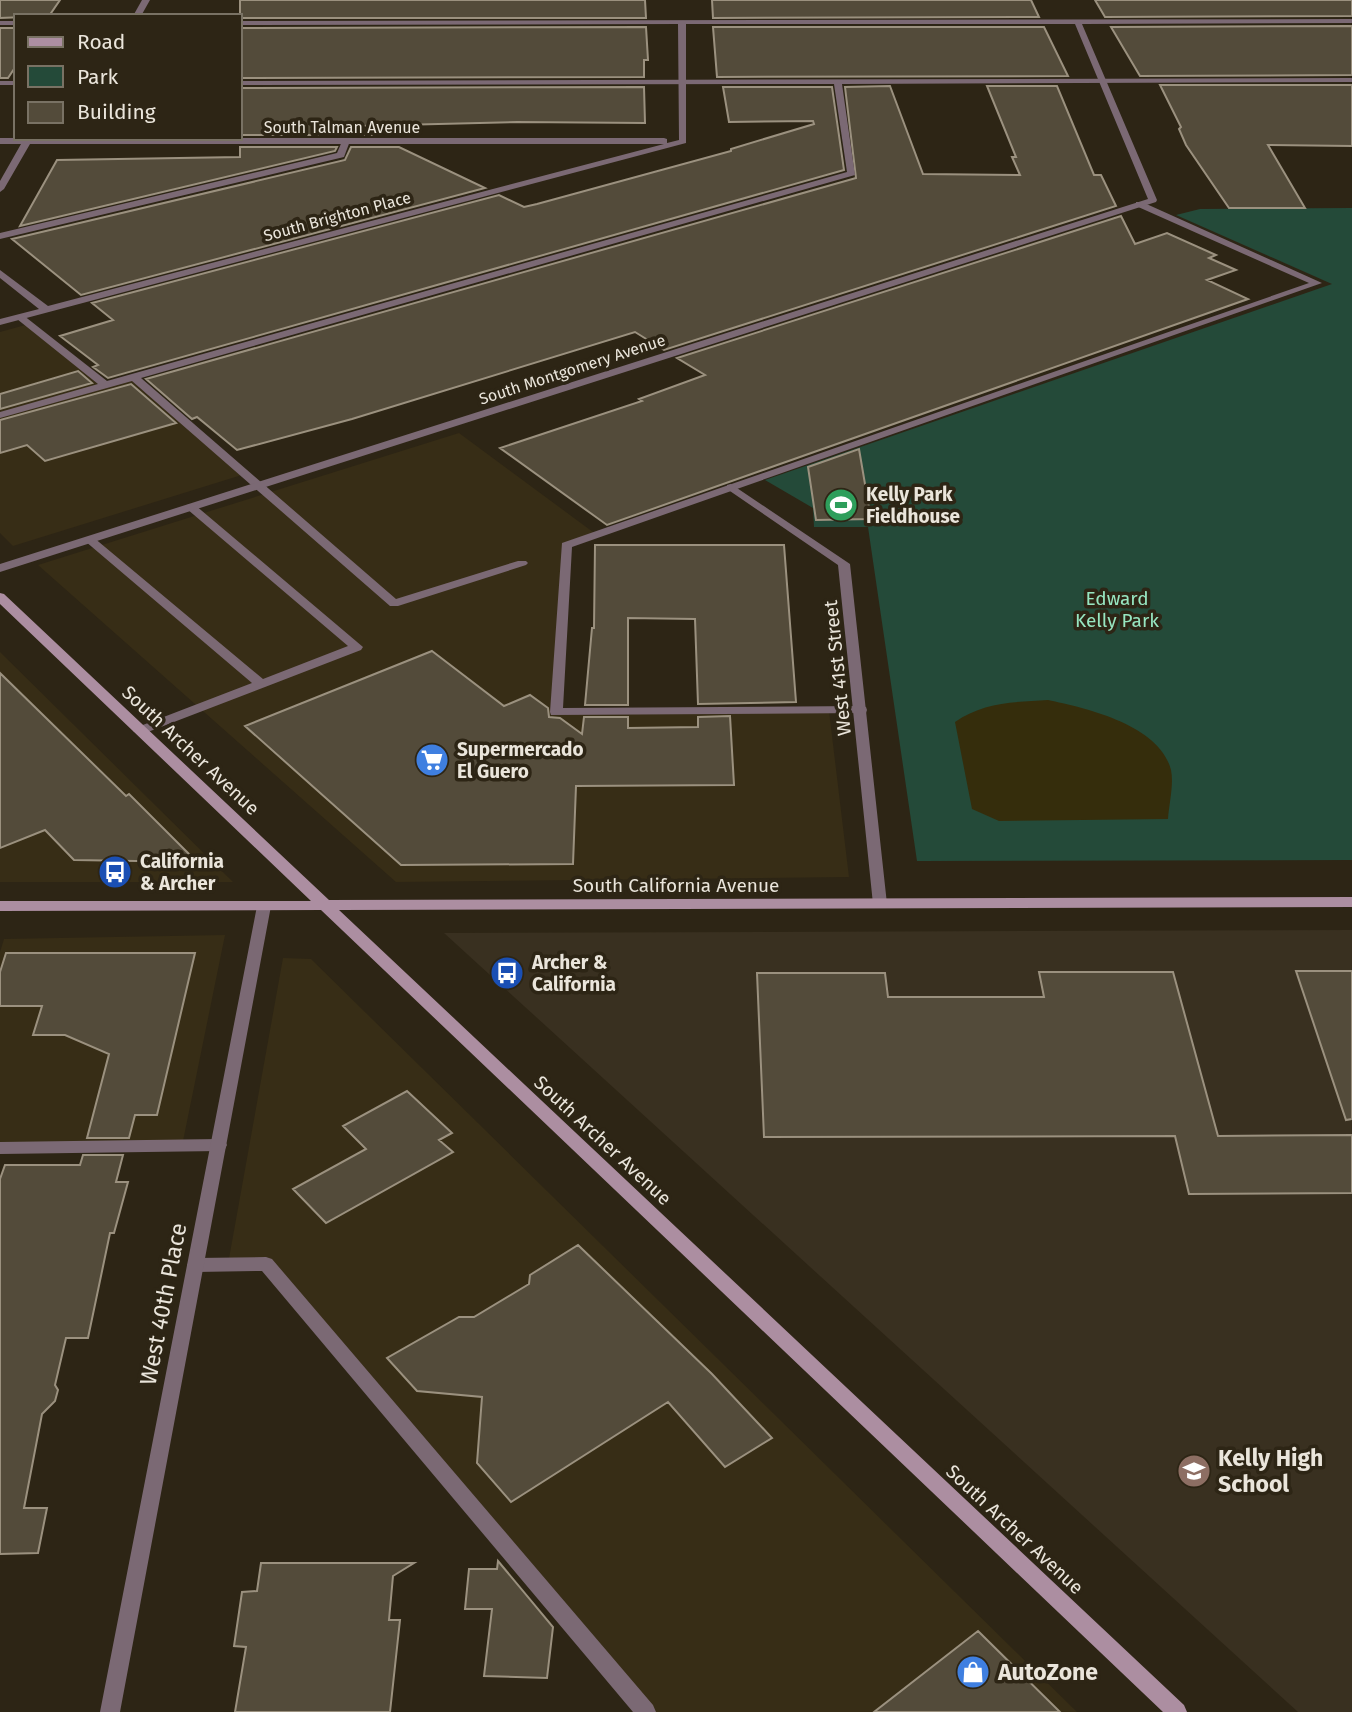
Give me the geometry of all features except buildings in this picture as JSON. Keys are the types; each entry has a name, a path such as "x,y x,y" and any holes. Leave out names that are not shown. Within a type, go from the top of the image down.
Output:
{"main road":[{"name":"South Archer Avenue","path":"0,597 1177,1712"},
{"name":"South California Avenue","path":"0,906 1352,902"}],"street":[{"path":"682,22 683,141"},
{"path":"1078,22 1103,81"},
{"path":"242,23 1352,22"},
{"path":"242,83 1352,80"},
{"path":"0,415 852,173 838,81"},
{"name":"South Montgomery Avenue","path":"0,568 1153,200 1103,81"},
{"name":"South Talman Avenue","path":"0,141 683,141"},
{"path":"0,189 27,141"},
{"path":"0,236 341,155 346,141"},
{"name":"South Brighton Place","path":"0,322 683,141"},
{"path":"861,710 556,712 566,545 1317,283 1139,204"},
{"path":"0,273 46,310"},
{"path":"20,317 105,385"},
{"path":"134,377 394,603 522,563"},
{"name":"West 41st Street","path":"731,487 844,564 880,904"},
{"path":"140,731 357,647 191,507"},
{"path":"89,539 261,684"},
{"name":"West 40th Place","path":"110,1712 264,906"},
{"path":"0,1148 219,1145"},
{"path":"195,1265 266,1264 642,1709"}],"shaded area":[{"path":"29,324 105,385 134,377 245,474 13,546 0,533 0,332"},
{"path":"459,433 597,535 566,546 556,712 829,711 849,877 396,882 38,565"},
{"path":"0,652 233,882 0,882"},
{"name":"Kelly High School","path":"1352,930 1352,1712 1298,1712 444,933"},
{"path":"225,935 182,1146 0,1148 0,952 4,939"},
{"path":"283,958 311,959 1077,1712 646,1712 266,1264 228,1264"}],"green space":[{"name":"Edward Kelly Park","path":"1352,208 1352,860 917,861 868,527 814,527 813,508 765,480 1332,284 1176,215 1200,209"}],"sand":[{"path":"1048,700 1120,721 1152,741 1164,754 1171,770 1168,819 999,821 972,809 955,722 988,707"}],"place":[{"name":"Kelly Park Fieldhouse","path":"841,505"},
{"name":"Supermercado El Guero","path":"432,760"},
{"name":"California & Archer","path":"115,872"},
{"name":"Archer & California","path":"507,973"},
{"name":"Kelly High School","path":"1194,1471"},
{"name":"AutoZone","path":"973,1672"}]}
